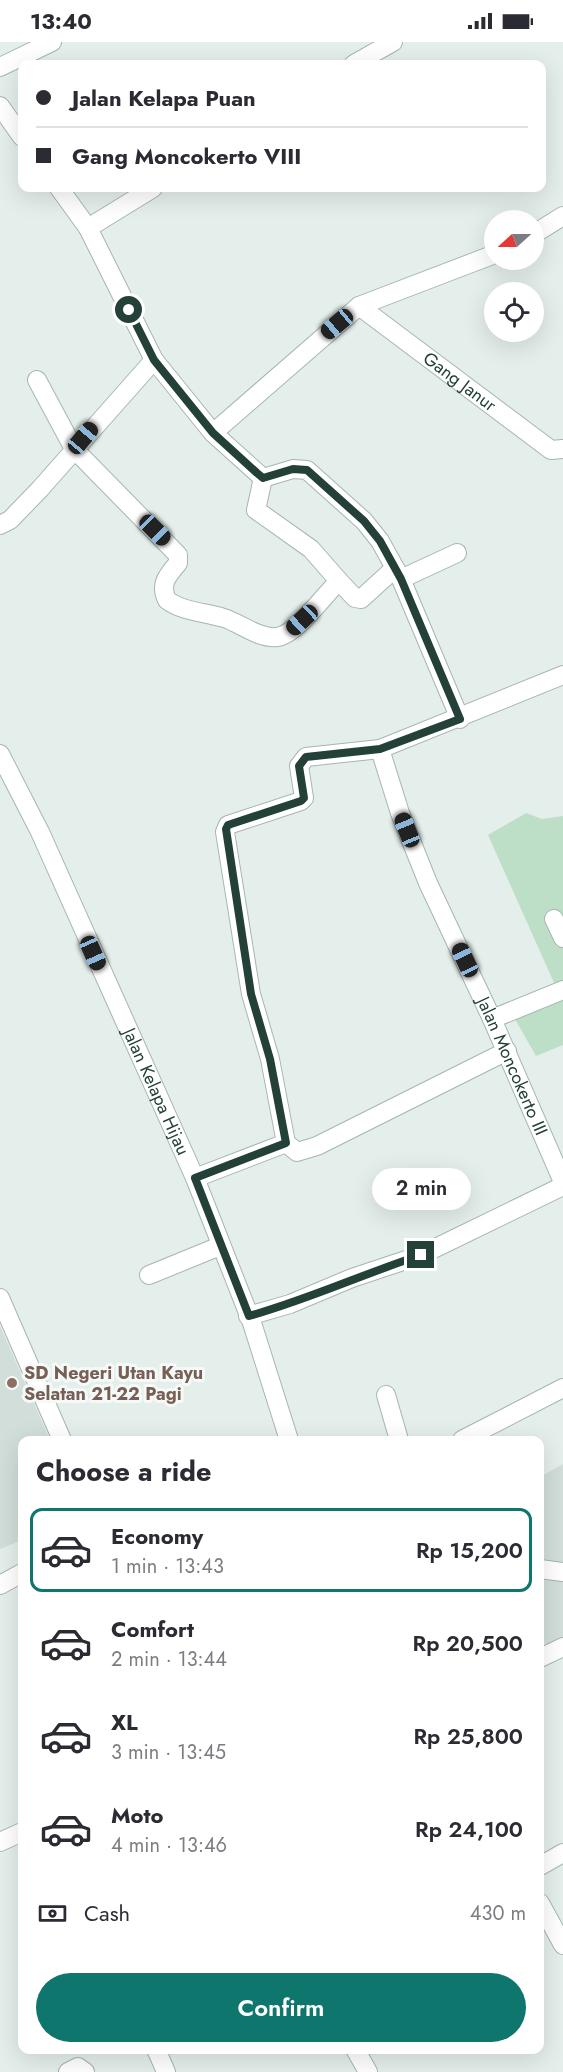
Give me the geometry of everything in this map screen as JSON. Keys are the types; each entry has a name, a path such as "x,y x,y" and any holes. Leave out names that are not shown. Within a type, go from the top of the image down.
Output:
{"street":[{"path":"0,67 52,42"},
{"path":"361,60 393,42"},
{"path":"0,106 18,131"},
{"path":"62,192 88,228 154,360 213,433 263,478"},
{"path":"88,228 146,192"},
{"path":"544,228 563,216"},
{"path":"213,433 359,306 484,258"},
{"name":"Gang Janur","path":"359,306 551,450 563,449"},
{"path":"2,518 40,489 154,360"},
{"path":"37,380 74,449 178,555 178,563 165,582 167,600 176,606 227,619 252,631 277,637 290,631 339,581"},
{"path":"263,478 293,469 307,470 364,521 380,541 398,574 460,719"},
{"path":"263,478 256,510 311,549 356,598 361,599 398,574 457,552"},
{"path":"507,1051 317,1146 297,1152 286,1143 270,1059 251,994 226,829 228,825 301,801 304,798 299,766 306,757 380,749 460,719 563,675"},
{"name":"Jalan Moncokerto III","path":"380,749 400,813 428,883 507,1051 563,1182"},
{"name":"Jalan Kelapa Hijau","path":"0,754 21,794 195,1178 249,1316 288,1436"},
{"path":"554,919 563,938"},
{"path":"492,1018 563,990"},
{"path":"195,1178 286,1143"},
{"path":"249,1316 290,1304 352,1278 421,1255 563,1186"},
{"path":"149,1275 220,1246"},
{"path":"0,1298 60,1436"},
{"path":"470,1436 563,1388"},
{"path":"386,1395 398,1436"},
{"path":"544,1570 563,1572"},
{"path":"0,1585 18,1575"},
{"path":"544,1656 563,1647"},
{"path":"0,1842 18,1834"},
{"path":"544,1864 563,1853"},
{"path":"544,1910 563,1945"},
{"path":"158,2054 166,2072"},
{"path":"358,2054 368,2072"}],"shaded area":[{"name":"SD Negeri Utan Kayu Selatan 21-22 Pagi","path":"0,1326 48,1436 18,1436 18,1542 0,1549"},
{"path":"563,1464 563,1638 547,1647 544,1642 544,1475"}],"green space":[{"path":"526,813 542,819 563,816 563,982 555,985 488,835"},
{"path":"563,999 563,1045 536,1056 515,1019"}],"place":[{"name":"SD Negeri Utan Kayu Selatan 21-22 Pagi","path":"12,1383"}],"route":[{"path":"129,310 154,360 213,433 257,473 263,478 293,469 307,470 364,521 380,541 401,579 460,719 380,749 306,757 299,766 304,798 301,801 228,825 225,832 239,930 251,994 270,1059 286,1143 195,1178 249,1316 290,1304 352,1278 421,1255"}]}
